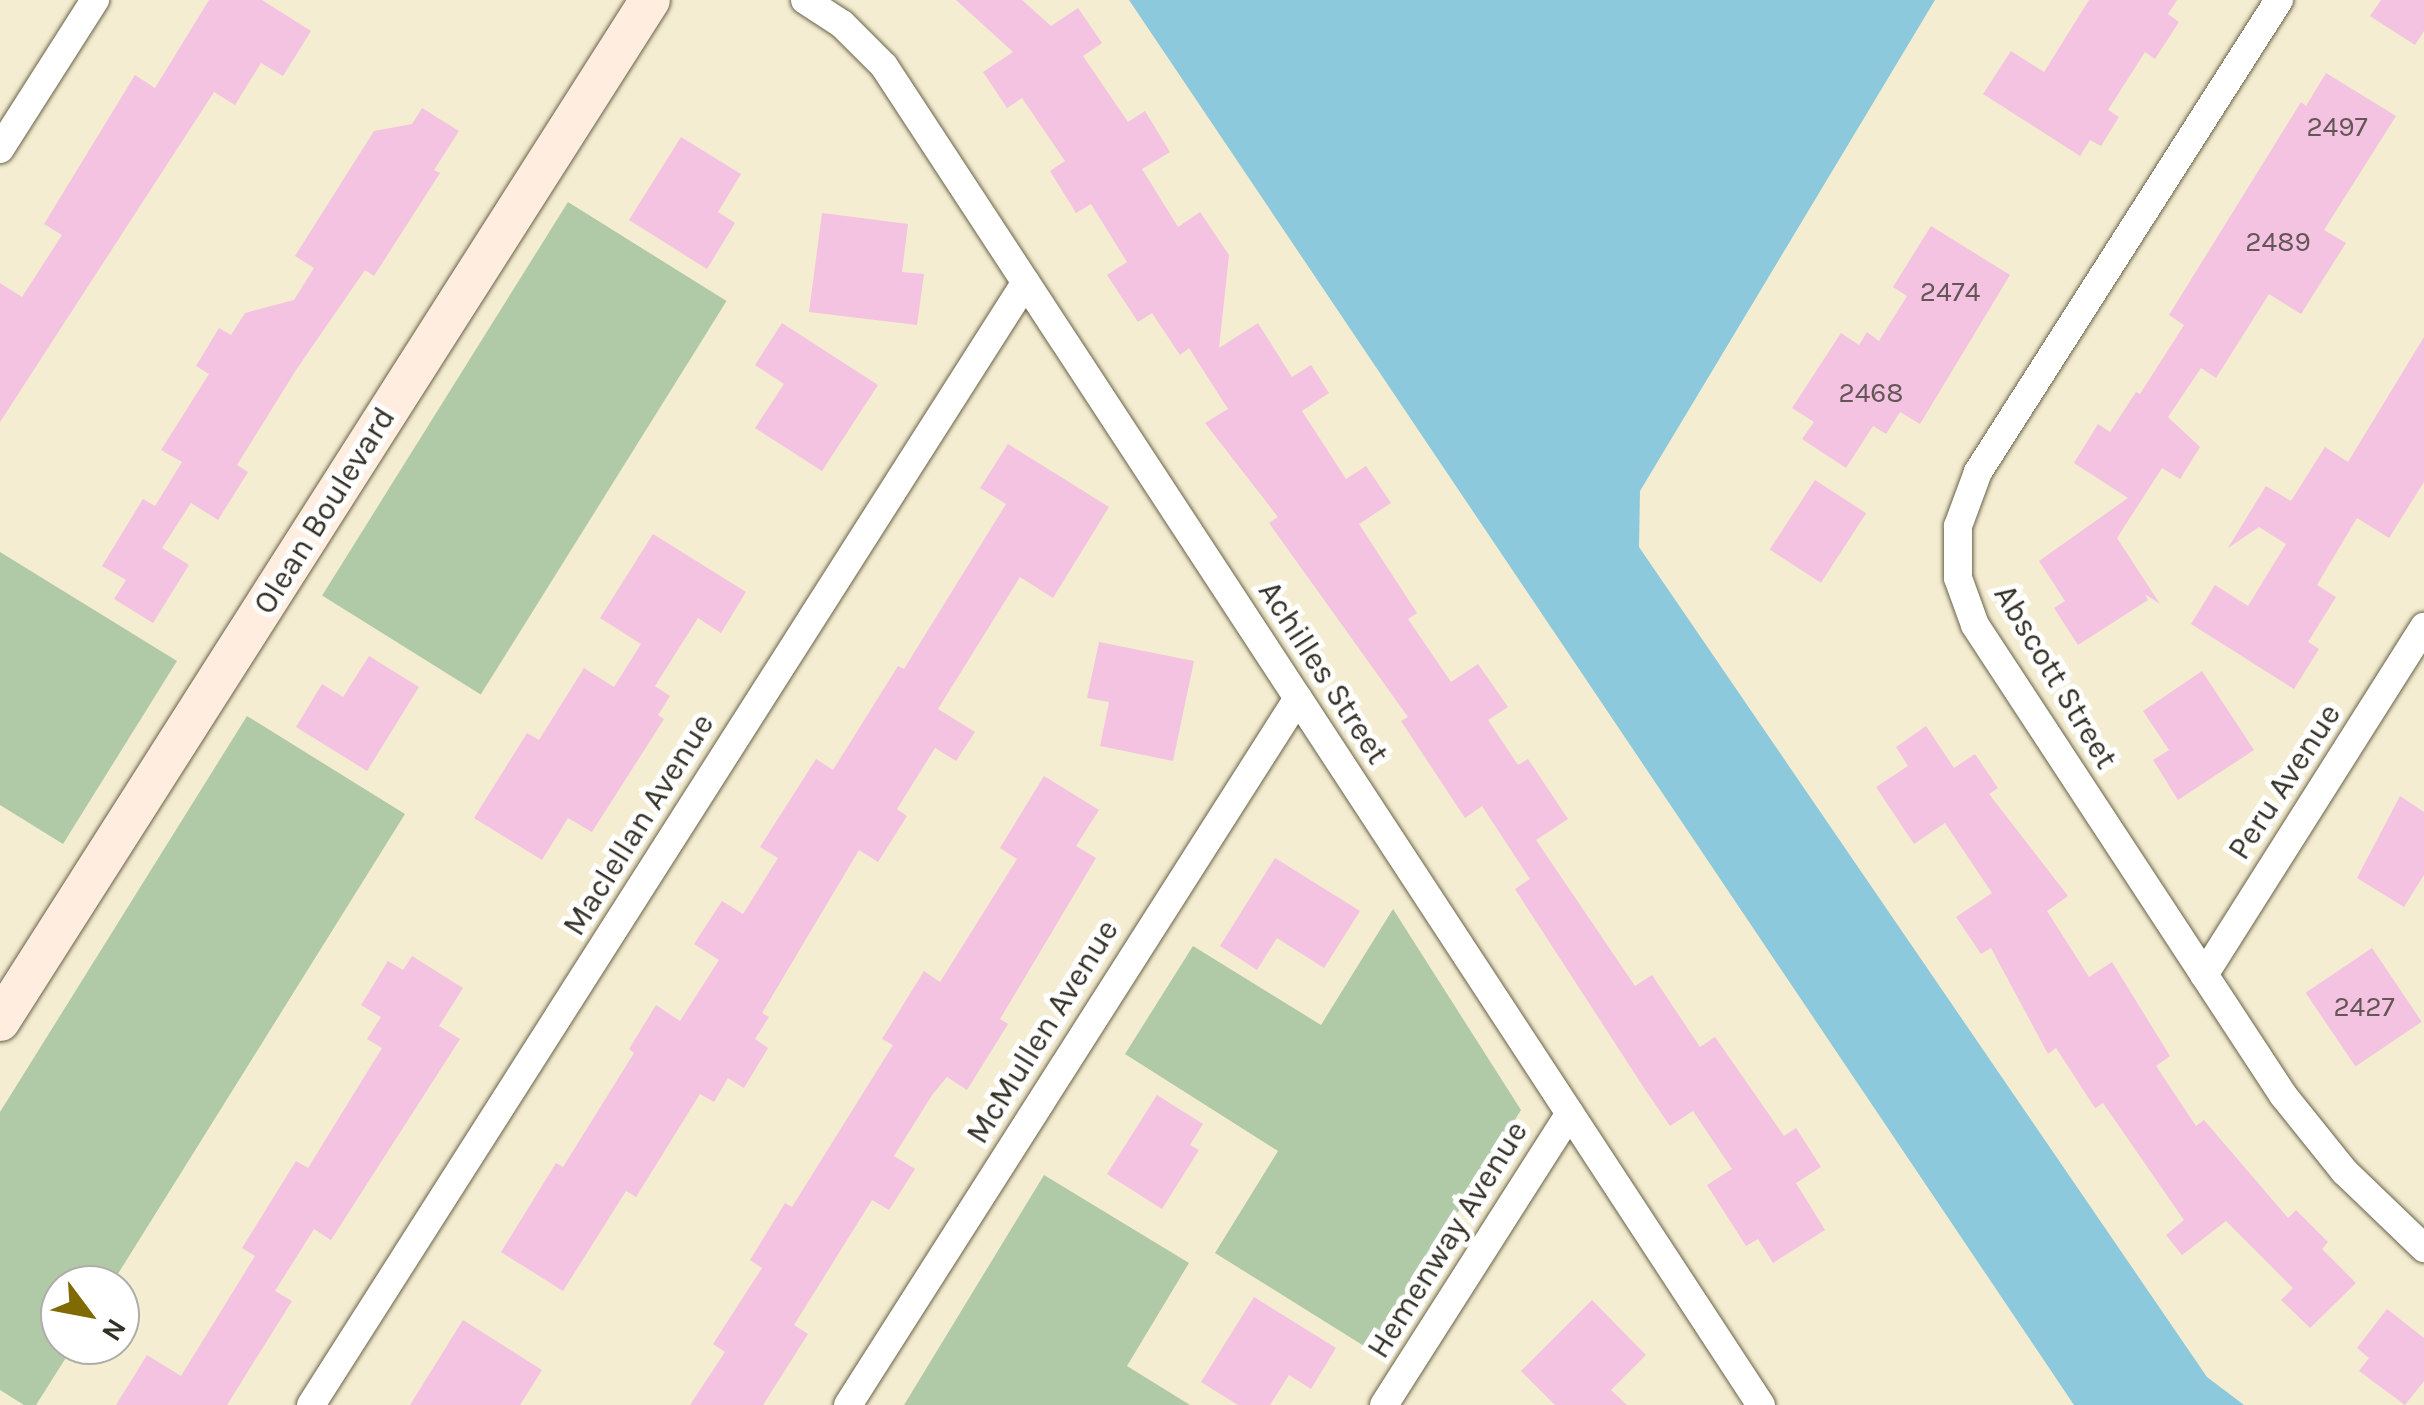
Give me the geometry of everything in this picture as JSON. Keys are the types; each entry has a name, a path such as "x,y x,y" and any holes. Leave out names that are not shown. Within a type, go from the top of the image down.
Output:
{"street":[{"path":"0,149 95,0"},
{"name":"Olean Boulevard","path":"0,1022 650,0"},
{"name":"Achilles Street","path":"805,0 842,24 884,66 1761,1405"},
{"name":"Abscott Street","path":"2279,0 1978,472 1958,526 1958,578 1975,625 2283,1095 2346,1172 2424,1248"},
{"name":"Maclellan Avenue","path":"311,1405 1026,282"},
{"name":"Peru Avenue","path":"2204,975 2424,627"},
{"name":"McMullen Avenue","path":"848,1405 1298,698"},
{"name":"Hemenway Avenue","path":"1384,1405 1570,1114"}],"green space":[{"path":"568,202 727,301 481,695 322,595"},
{"path":"0,552 177,661 63,844 0,805"},
{"path":"247,716 405,814 123,1265 40,1265 40,1365 61,1365 36,1405 24,1405 0,1390 0,1112"},
{"path":"1393,909 1521,1110 1372,1351 1215,1253 1278,1151 1125,1054 1193,946 1321,1025"},
{"path":"1044,1175 1189,1263 1127,1366 1190,1405 904,1405"}],"water":[{"path":"1129,0 1935,0 1640,491 1639,547 2207,1377 2244,1405 2074,1405"}],"building":[{"path":"209,0 262,0 311,31 283,76 261,63 235,105 214,92 0,422 0,283 22,297 62,235 44,224 135,75 155,88"},
{"path":"956,0 1022,0 1051,26 1078,8 1102,43 1083,56 1128,122 1145,111 1170,152 1142,169 1178,227 1200,212 1229,255 1219,348 1258,323 1292,377 1311,365 1329,393 1302,411 1346,479 1366,466 1391,503 1359,524 1417,613 1408,619 1451,682 1478,664 1508,707 1488,720 1518,765 1528,759 1568,819 1536,840 1635,986 1652,975 1700,1047 1715,1037 1784,1136 1796,1128 1821,1167 1796,1183 1825,1230 1773,1263 1758,1239 1746,1246 1707,1185 1732,1169 1693,1111 1670,1126 1646,1091 1515,889 1530,879 1482,806 1465,818 1401,721 1408,717 1269,523 1278,517 1205,423 1228,409 1189,348 1180,355 1152,313 1138,322 1107,275 1127,262 1091,204 1076,213 1050,171 1065,161 1022,98 1007,108 983,72 1013,52"},
{"path":"2089,0 2177,0 2168,14 2179,22 2155,59 2145,52 2108,110 2119,117 2101,146 2090,140 2080,156 1983,94 2011,51 2044,72"},
{"path":"2381,0 2424,0 2424,31 2415,45 2370,16"},
{"path":"2326,73 2396,116 2324,230 2346,243 2301,314 2269,294 2216,378 2201,368 2168,417 2200,447 2180,479 2162,468 2117,538 2160,604 2145,594 2148,600 2078,645 2054,608 2065,601 2039,561 2128,498 2074,463 2098,424 2110,432 2136,392 2140,394 2184,325 2169,315 2301,102 2306,106"},
{"path":"422,108 459,131 434,170 440,173 374,276 365,270 296,370 237,465 248,472 218,520 191,503 162,548 189,565 153,623 114,599 126,580 102,566 143,499 155,506 182,462 161,450 209,374 196,366 219,328 231,335 245,313 294,300 314,268 295,256 374,131 412,124"},
{"path":"681,137 741,174 718,212 735,223 707,269 629,220"},
{"path":"822,213 908,224 902,272 924,274 917,325 809,312"},
{"path":"1931,226 2010,275 1920,424 1900,412 1886,434 1873,426 1846,468 1802,439 1814,422 1792,408 1841,333 1859,345 1867,332 1879,341 1907,296 1893,287"},
{"path":"782,323 878,385 822,471 755,428 784,384 755,365"},
{"path":"2424,337 2424,482 2389,538 2357,518 2317,585 2336,597 2308,642 2319,649 2294,689 2191,624 2215,585 2248,606 2286,544 2259,527 2228,548 2266,486 2291,501 2325,447 2348,462"},
{"path":"1008,444 1109,507 1053,598 1020,577 938,709 975,732 956,761 935,748 897,809 907,816 878,862 859,850 762,1013 769,1017 755,1039 768,1048 744,1088 728,1078 714,1102 700,1094 636,1197 626,1191 563,1291 501,1252 556,1163 563,1167 634,1053 629,1049 656,1005 680,1021 719,960 694,944 722,901 743,914 778,858 760,847 816,759 833,770 898,666 904,669 1006,504 980,488"},
{"path":"1815,480 1866,513 1821,583 1770,550"},
{"path":"653,534 746,592 721,633 698,618 655,686 670,696 658,715 664,719 592,832 568,818 542,860 474,818 527,733 539,740 584,668 614,687 641,644 600,618"},
{"path":"1099,642 1194,661 1173,761 1100,746 1109,702 1087,698"},
{"path":"369,656 419,687 367,771 296,727 322,684 343,697"},
{"path":"2202,671 2254,750 2178,800 2153,760 2169,750 2143,711"},
{"path":"1926,726 1954,768 1975,754 1998,788 1989,794 2068,896 2047,911 2089,977 2112,962 2170,1056 2156,1066 2196,1126 2204,1120 2288,1218 2296,1210 2328,1242 2322,1249 2356,1283 2310,1328 2281,1300 2293,1288 2226,1221 2182,1255 2166,1235 2184,1220 2103,1103 2095,1108 2056,1048 2048,1054 1991,948 1981,954 1956,917 1992,893 1945,823 1914,844 1876,787 1908,766 1896,747"},
{"path":"1044,776 1099,810 1076,846 1096,858 1000,1019 1008,1024 967,1090 947,1077 932,1095 894,1156 915,1169 889,1210 872,1200 794,1325 808,1334 763,1405 690,1405 725,1352 713,1344 762,1268 750,1260 785,1203 792,1207 893,1045 882,1039 924,971 940,982 1017,859 1000,848"},
{"path":"2400,796 2424,812 2424,875 2404,907 2357,878"},
{"path":"1275,858 1360,911 1324,968 1277,938 1257,970 1220,946"},
{"path":"2372,948 2422,1022 2355,1067 2306,993"},
{"path":"412,956 463,988 439,1026 460,1039 331,1240 314,1229 275,1291 292,1301 227,1405 116,1405 147,1355 181,1376 255,1256 242,1248 296,1161 308,1168 382,1048 367,1039 381,1017 361,1005 388,961 403,970"},
{"path":"1157,1095 1203,1124 1190,1145 1199,1150 1162,1209 1107,1174"},
{"path":"1254,1297 1336,1348 1311,1389 1289,1375 1270,1405 1238,1405 1201,1382"},
{"path":"1592,1300 1646,1355 1611,1390 1627,1405 1555,1405 1521,1371"},
{"path":"2387,1309 2424,1338 2424,1381 2405,1405 2359,1371 2369,1358 2357,1348"},
{"path":"463,1320 542,1370 520,1405 410,1405"}]}
